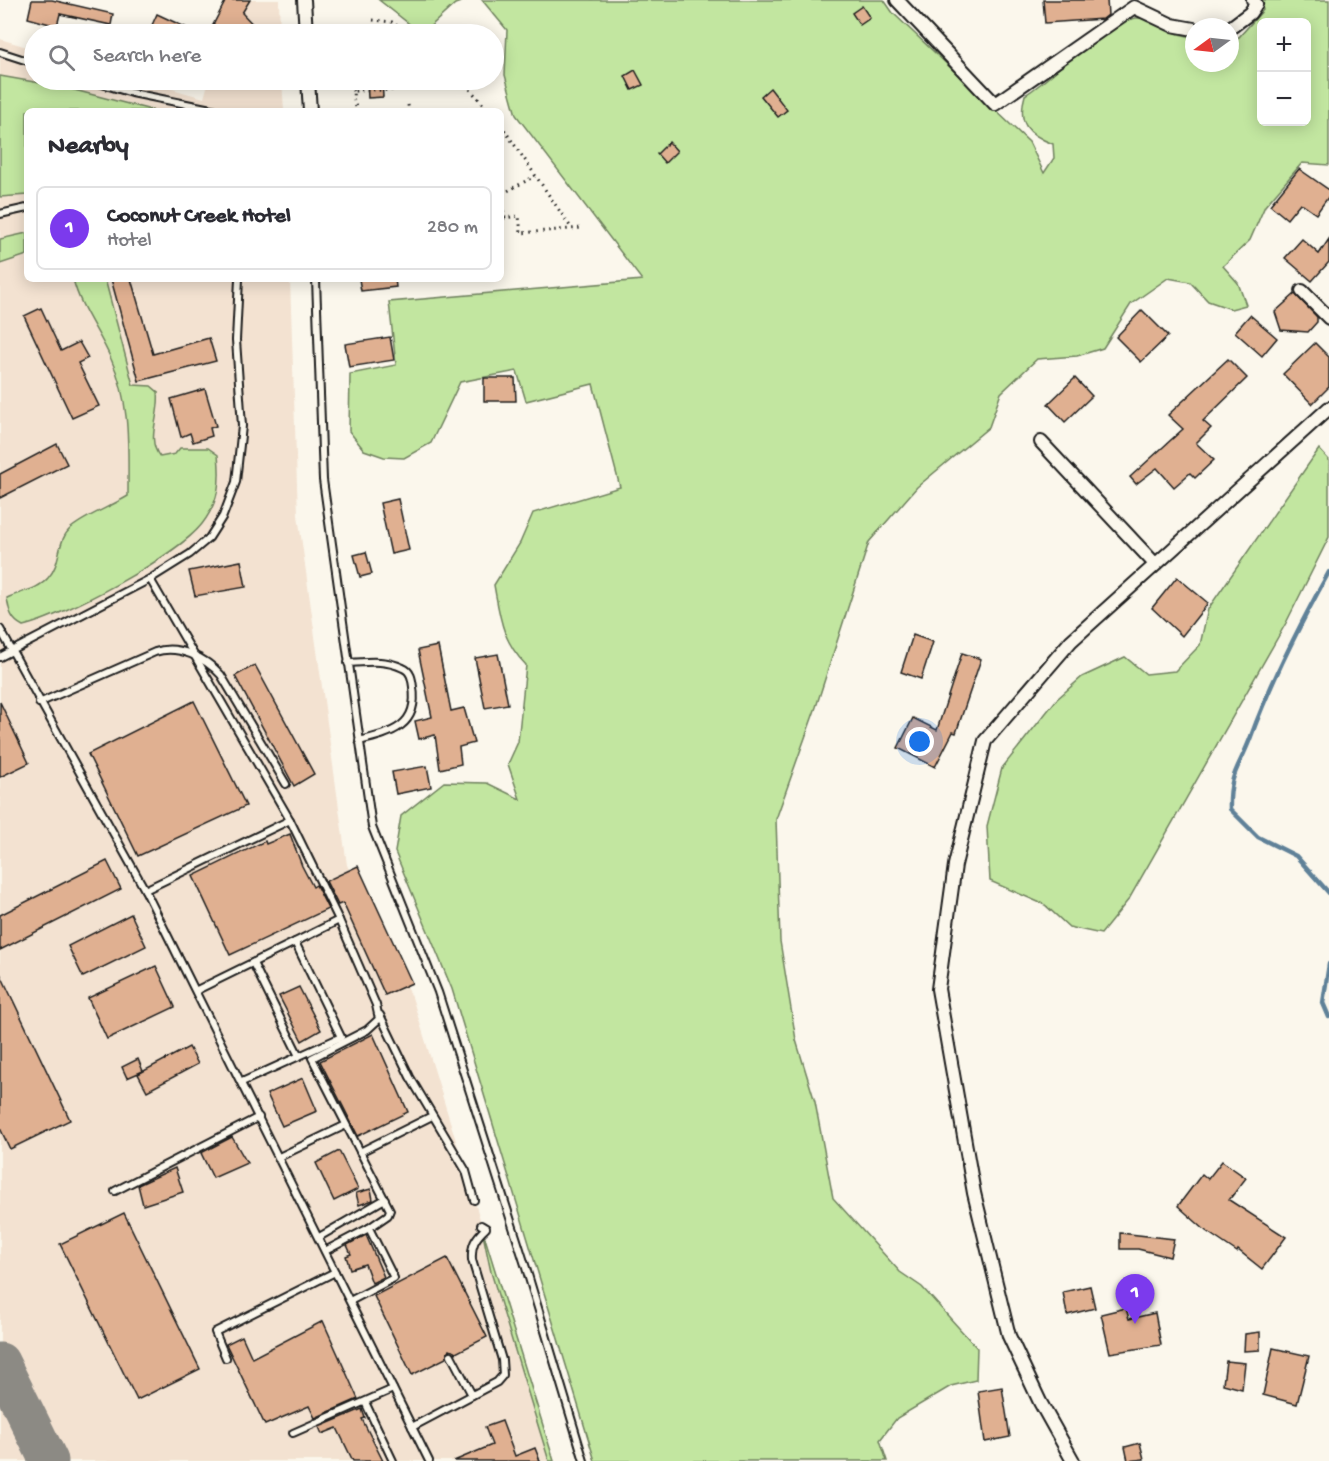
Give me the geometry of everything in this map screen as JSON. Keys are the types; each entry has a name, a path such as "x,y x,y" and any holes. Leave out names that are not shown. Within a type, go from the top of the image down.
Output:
{"street":[{"path":"304,0 305,24"},
{"path":"897,0 995,104 1134,8 1172,25 1185,27"},
{"path":"1239,21 1250,13 1256,4 1253,0"},
{"path":"309,90 310,108"},
{"path":"1302,291 1329,318"},
{"path":"1073,1461 1040,1402 1009,1336 974,1193 938,989 955,865 985,741 1071,641 1329,408"},
{"path":"1041,442 1155,564"}],"lane":[{"path":"0,52 24,60"},
{"path":"122,90 206,108"},
{"path":"0,214 24,209"},
{"path":"0,657 150,579 190,554 209,538 223,516 236,482 242,426 236,340 239,282"},
{"path":"316,282 323,480 372,827 438,992 526,1268 584,1461"},
{"path":"150,579 290,820 339,920 379,1012 432,1116 466,1171 474,1200"},
{"path":"0,629 10,652 145,890 197,990 429,1461"},
{"path":"39,703 166,648 177,649 212,665 230,687 286,784"},
{"path":"348,663 382,661 405,668 411,675 415,701 413,714 406,722 379,736 359,741"},
{"path":"145,890 290,820"},
{"path":"197,990 339,920"},
{"path":"242,1082 341,1037 295,942"},
{"path":"253,963 299,1056"},
{"path":"325,1251 369,1228 390,1213 385,1199 312,1058 377,1024 379,1012"},
{"path":"360,1152 432,1116"},
{"path":"115,1191 259,1117"},
{"path":"279,1157 346,1125"},
{"path":"319,1237 385,1199"},
{"path":"412,1427 497,1382 503,1375 502,1360 472,1260 475,1238 486,1228 481,1225"},
{"path":"350,1301 394,1278 369,1228"},
{"path":"226,1358 215,1332 335,1272"},
{"path":"452,1355 472,1395"},
{"path":"292,1433 393,1389"},
{"path":"365,1402 393,1461"}],"path":[{"path":"373,20 395,24"},
{"path":"357,108 354,104 353,91 393,90"},
{"path":"471,90 486,108"},
{"path":"504,129 572,229"},
{"path":"504,193 536,176"},
{"path":"504,212 505,218 519,216 520,233 582,228"}],"shaded area":[{"path":"248,0 279,0 280,24 230,24"},
{"path":"0,39 24,46 24,90 176,90 204,98 206,90 283,90 284,108 24,108 24,282 290,282 298,515 347,865 412,997 554,1461 0,1461"}],"green space":[{"path":"379,0 466,0 455,4 433,24 409,24"},
{"path":"482,0 884,0 893,13 1029,142 1044,173 1054,158 1053,144 1037,136 1026,126 1022,113 1025,95 1106,30 1121,22 1136,18 1146,19 1185,36 1185,72 1239,72 1239,37 1263,10 1260,0 1329,0 1329,165 1302,163 1265,206 1250,240 1223,266 1238,283 1246,305 1231,309 1208,301 1190,282 1168,278 1131,304 1103,348 1077,356 1037,359 1001,393 989,427 917,487 869,542 816,707 776,819 780,941 796,1040 815,1102 833,1198 900,1272 922,1287 977,1348 976,1380 951,1386 897,1418 880,1440 887,1461 595,1461 452,989 395,852 401,816 444,782 487,783 520,799 508,764 518,742 526,665 512,647 503,628 494,585 520,543 533,513 620,487 593,384 526,401 517,371 460,382 431,443 404,458 384,457 364,450 349,431 350,374 396,365 389,302 642,280 516,115 505,75 507,30"},
{"path":"0,76 24,80 24,90 74,90 144,108 24,108 24,195 0,197"},
{"path":"24,234 24,256 0,264 0,239"},
{"path":"74,282 106,282 133,385 151,386 158,392 154,434 156,450 160,457 175,454 180,448 208,448 218,455 218,491 212,508 202,524 169,552 91,598 23,626 11,615 7,598 34,588 48,578 55,566 63,539 71,528 128,496 127,426 122,392 111,359"},
{"path":"1319,449 1329,460 1329,537 1286,623 1129,899 1101,934 1069,927 1045,905 990,881 987,826 1002,768 1057,699 1082,677 1125,657 1146,674 1175,671 1200,645 1208,609"},
{"path":"481,1225 554,1461 549,1461 491,1272"}],"building":[{"path":"32,0 52,0 113,14 111,24 60,14 58,24 28,18"},
{"path":"226,0 250,0 242,13 252,24 214,24"},
{"path":"1043,0 1107,0 1108,15 1103,19 1045,23"},
{"path":"862,6 870,18 860,25 852,13"},
{"path":"157,14 178,24 152,24"},
{"path":"635,70 643,85 632,90 625,76"},
{"path":"770,88 787,110 778,117 761,96"},
{"path":"368,90 383,90 383,97 368,98"},
{"path":"669,142 677,151 665,163 657,154"},
{"path":"1299,169 1329,190 1329,196 1316,214 1300,203 1287,219 1270,205"},
{"path":"1302,239 1319,254 1329,239 1329,262 1312,281 1285,258"},
{"path":"112,282 132,282 153,354 209,338 216,361 139,381"},
{"path":"360,282 395,282 396,287 361,291"},
{"path":"1295,294 1317,317 1317,322 1308,332 1281,330 1275,312"},
{"path":"41,308 61,351 79,342 88,358 78,363 99,406 72,418 24,316"},
{"path":"1142,310 1168,336 1141,362 1116,337"},
{"path":"1250,315 1277,338 1262,356 1235,332"},
{"path":"390,337 394,360 349,367 345,344"},
{"path":"1315,343 1329,357 1329,387 1312,404 1283,374"},
{"path":"1228,359 1247,378 1203,421 1211,428 1196,443 1214,460 1195,478 1190,473 1174,487 1157,468 1136,484 1130,477 1183,429 1168,415"},
{"path":"484,378 515,378 516,401 484,401"},
{"path":"1075,378 1092,396 1065,422 1048,404"},
{"path":"205,389 216,426 210,428 212,436 193,442 190,433 181,437 171,399"},
{"path":"57,444 67,464 0,498 0,474"},
{"path":"398,499 409,550 391,554 380,503"},
{"path":"366,552 372,574 360,577 354,555"},
{"path":"241,561 246,587 195,596 189,571"},
{"path":"1177,577 1208,603 1182,636 1152,608"},
{"path":"913,635 933,642 921,679 901,672"},
{"path":"438,646 451,711 464,708 474,743 459,747 461,764 440,769 435,735 419,739 415,721 432,717 418,650"},
{"path":"962,653 981,659 956,733 953,732 935,767 898,748 913,718 937,730"},
{"path":"498,654 508,704 485,708 475,658"},
{"path":"255,665 314,774 294,786 235,676"},
{"path":"194,701 246,806 138,856 88,754"},
{"path":"0,702 29,763 0,777"},
{"path":"427,766 431,787 396,794 392,772"},
{"path":"290,834 302,866 313,887 316,885 328,909 230,955 193,876 265,841 266,844"},
{"path":"107,861 121,889 0,950 0,915"},
{"path":"358,866 412,983 385,995 343,903 338,905 326,881"},
{"path":"131,914 146,946 83,977 68,946"},
{"path":"156,966 175,1007 107,1039 88,998"},
{"path":"0,973 70,1120 10,1149 0,1128"},
{"path":"299,987 321,1030 302,1041 279,996"},
{"path":"373,1034 408,1112 358,1136 320,1061"},
{"path":"189,1047 198,1064 147,1091 138,1074"},
{"path":"138,1059 143,1071 127,1078 122,1067"},
{"path":"303,1078 317,1111 282,1126 267,1094"},
{"path":"232,1137 247,1163 213,1178 201,1153"},
{"path":"339,1151 358,1189 334,1201 316,1163"},
{"path":"1222,1161 1246,1178 1229,1200 1286,1237 1262,1269 1238,1250 1237,1252 1206,1231 1178,1206 1202,1174 1208,1179"},
{"path":"175,1168 183,1192 143,1205 138,1185"},
{"path":"371,1189 373,1200 359,1205 356,1193"},
{"path":"124,1213 200,1369 137,1400 60,1244"},
{"path":"1120,1233 1174,1239 1170,1257 1138,1249 1120,1249"},
{"path":"366,1235 384,1277 372,1283 365,1264 350,1269 346,1256 351,1254 347,1245"},
{"path":"447,1258 487,1337 456,1353 449,1350 446,1358 412,1375 374,1296"},
{"path":"1090,1286 1095,1308 1067,1315 1063,1292"},
{"path":"1126,1308 1129,1319 1155,1313 1161,1345 1110,1353 1101,1314"},
{"path":"323,1321 358,1399 315,1418 309,1406 265,1425 226,1344 242,1336 252,1358"},
{"path":"1260,1332 1260,1350 1244,1351 1245,1334"},
{"path":"1273,1348 1309,1356 1297,1404 1263,1395"},
{"path":"1226,1361 1245,1363 1242,1389 1223,1384"},
{"path":"1002,1387 1010,1437 985,1442 978,1391"},
{"path":"362,1409 365,1418 362,1419 383,1461 353,1461 337,1428 322,1434 319,1427"},
{"path":"502,1421 515,1456 535,1448 540,1461 454,1461 492,1445 485,1427"},
{"path":"1140,1443 1144,1459 1128,1461 1125,1447"}],"waterway":[{"path":"1329,572 1276,675 1235,772 1230,797 1230,809 1258,837 1296,856 1329,893"},
{"path":"1329,964 1323,1003 1329,1017"}],"taxiway":[{"path":"0,1362 49,1461"}],"place":[{"name":"Coconut Creek Hotel","path":"1135,1324"}]}
